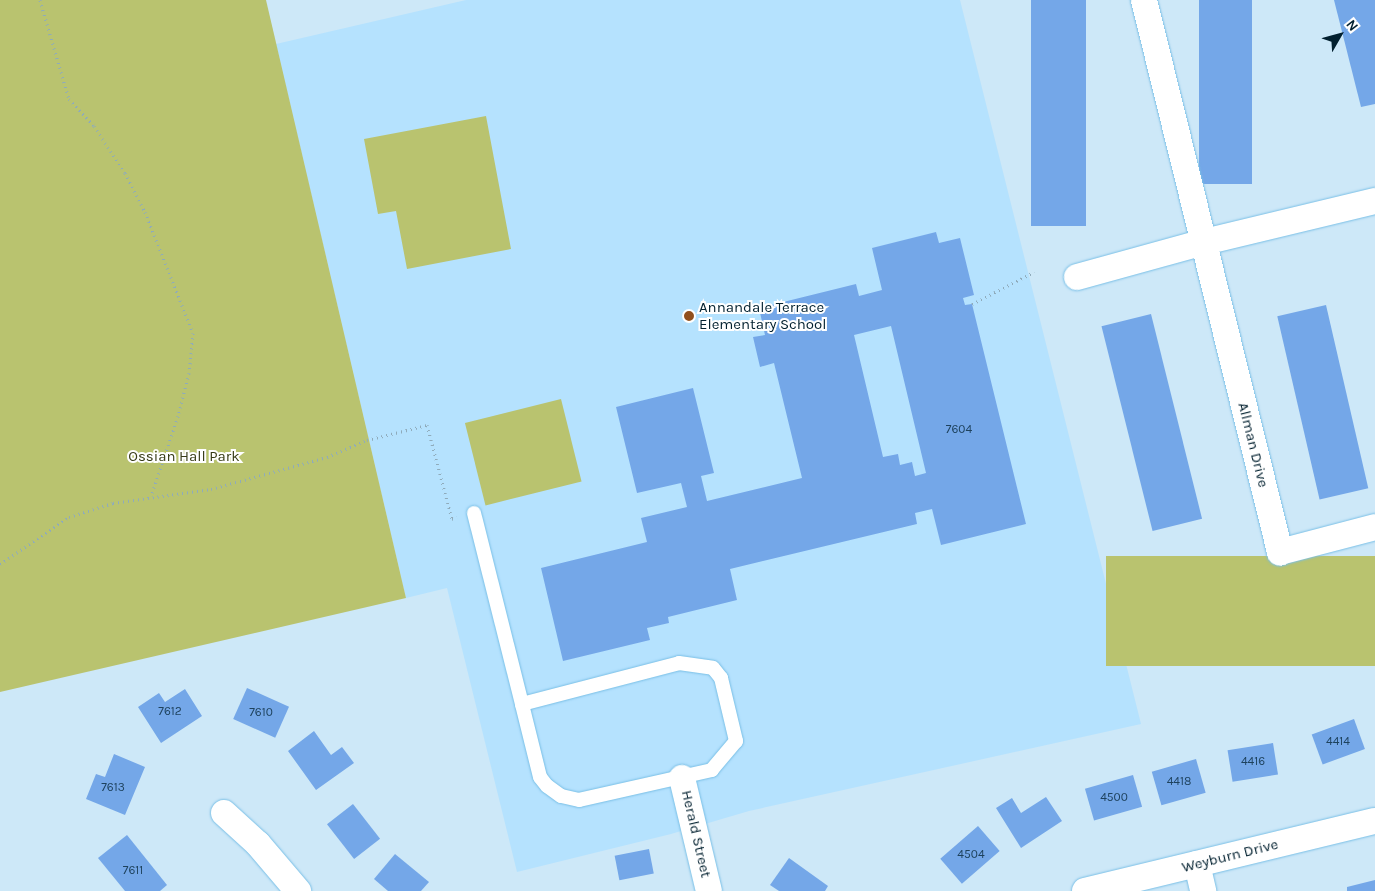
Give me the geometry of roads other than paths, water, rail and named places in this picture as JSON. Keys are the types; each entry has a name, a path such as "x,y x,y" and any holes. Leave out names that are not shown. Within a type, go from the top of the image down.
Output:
{"street":[{"name":"Allman Drive","path":"1144,0 1280,552 1375,527"},
{"path":"1077,277 1204,242 1375,201"},
{"name":"Herald Street","path":"682,778 709,891"},
{"path":"224,813 258,844 298,891"},
{"name":"Weyburn Drive","path":"1085,891 1375,821"},
{"path":"1197,864 1203,891"}],"lane":[{"path":"474,513 540,777 561,796 579,800 712,770 736,741 721,678 713,668 678,664 522,704"}],"place":[{"name":"Annandale Terrace Elementary School","path":"689,316"}],"park label":[{"name":"Ossian Hall Park","path":"184,457"}]}
